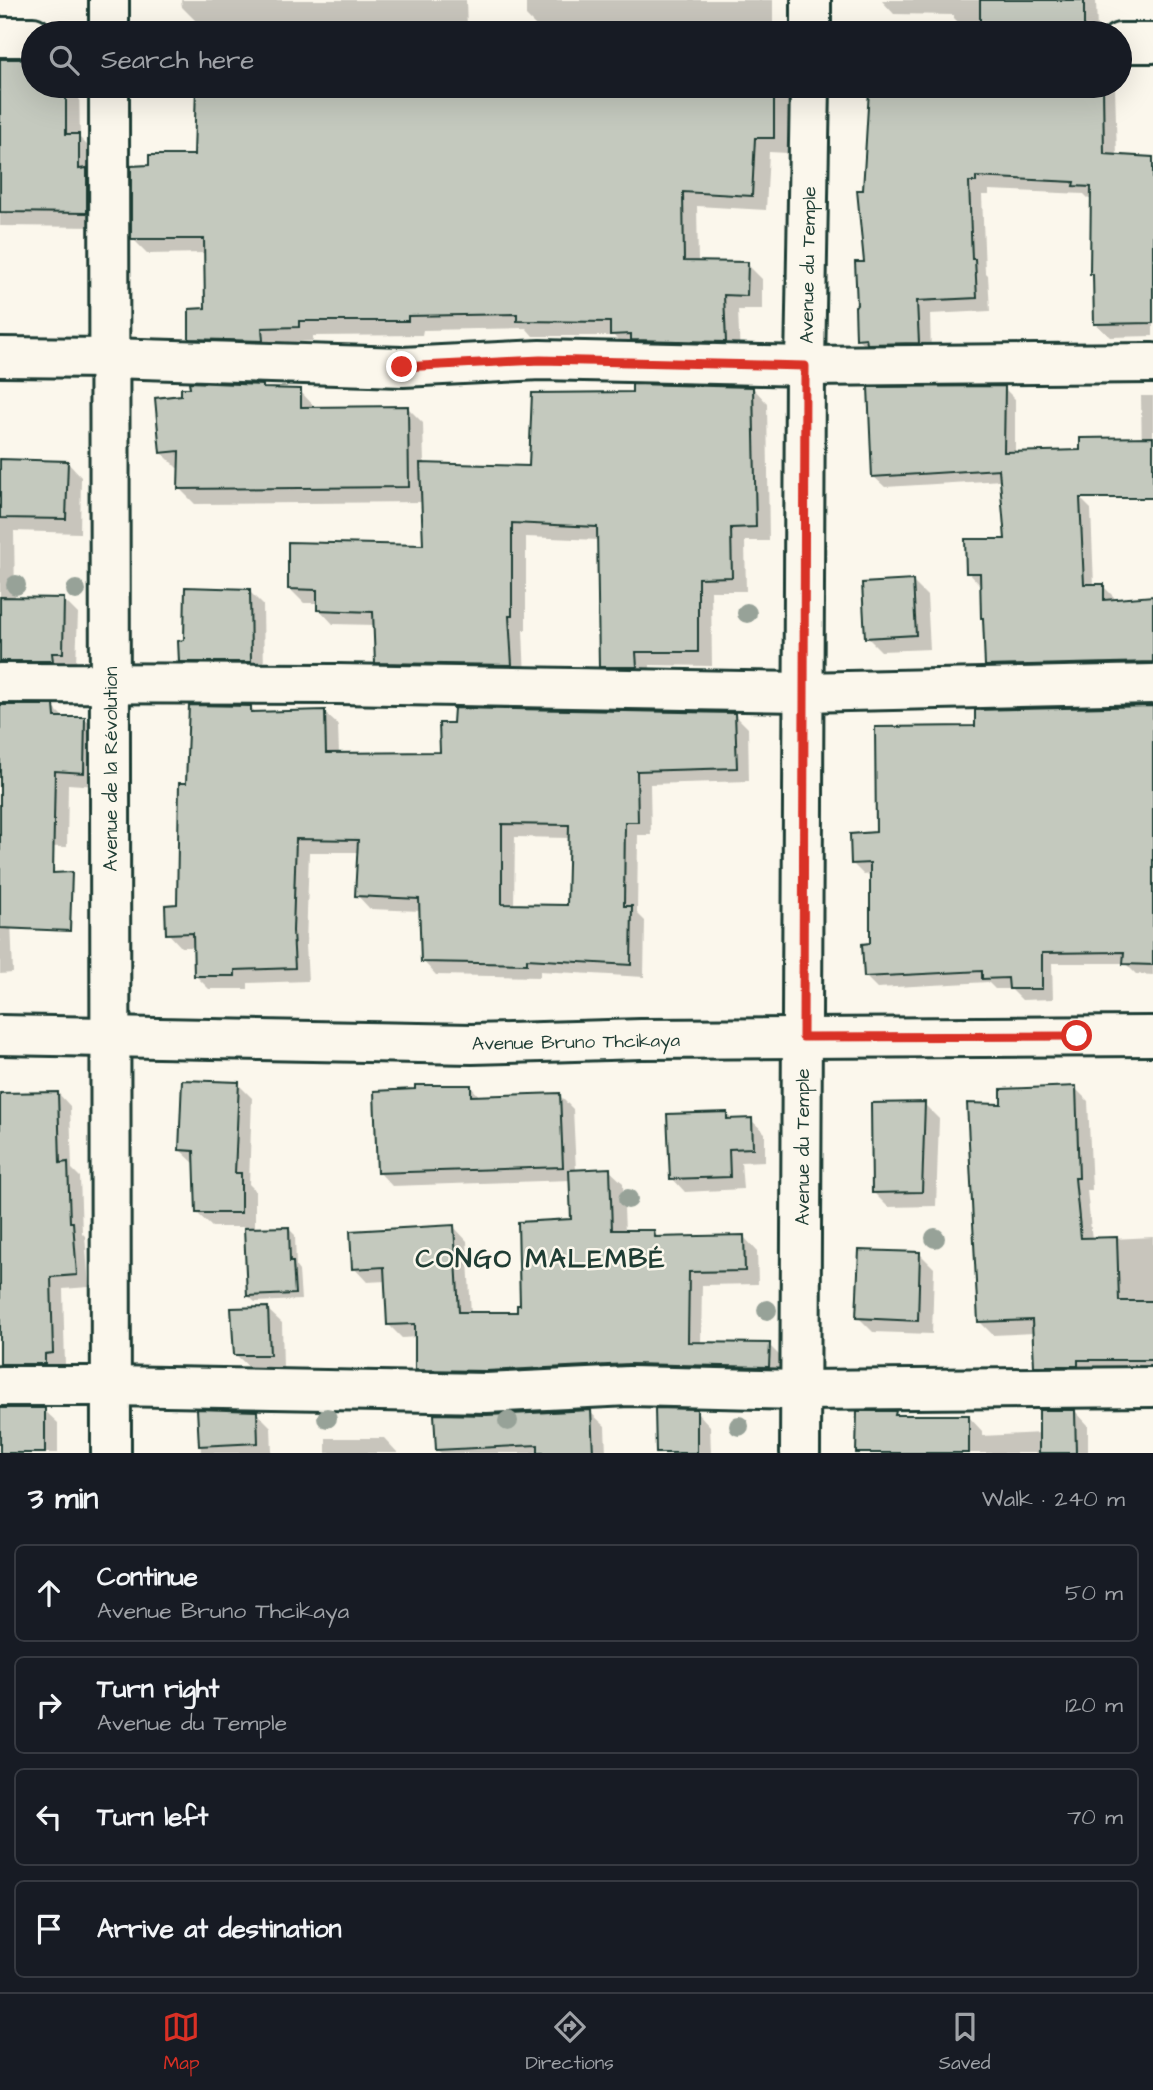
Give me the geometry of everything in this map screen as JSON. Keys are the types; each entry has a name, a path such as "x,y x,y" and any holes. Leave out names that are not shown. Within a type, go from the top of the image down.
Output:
{"street":[{"path":"109,0 109,21"},
{"path":"811,0 811,21"},
{"path":"0,37 21,37"},
{"path":"1132,43 1153,43"},
{"name":"Avenue de la Révolution","path":"109,98 111,1453"},
{"name":"Avenue du Temple","path":"800,1453 805,366 810,98"},
{"path":"0,357 402,367 540,360 805,366 1153,363"},
{"path":"0,683 547,686 804,692 1153,684"},
{"name":"Avenue Bruno Thcikaya","path":"0,1035 472,1044 803,1037 1153,1036"},
{"path":"0,1386 486,1393 629,1386 801,1391 1153,1387"}],"building":[{"path":"980,0 1084,0 1084,21 980,21"},
{"path":"0,59 21,59 21,98 66,98 66,134 79,134 79,169 87,168 87,213 0,212"},
{"path":"196,98 774,98 774,138 755,138 752,196 683,192 684,261 748,262 747,296 724,295 726,342 631,340 631,334 610,335 610,322 517,321 517,314 408,316 408,321 299,321 299,327 262,328 263,341 189,339 189,309 205,308 204,239 131,239 131,166 149,165 149,155 194,155"},
{"path":"869,98 1103,98 1104,154 1153,157 1153,323 1094,324 1093,274 1090,274 1091,187 1073,186 1074,182 976,177 976,182 969,182 972,259 975,259 977,298 917,301 919,343 867,344 866,338 856,339 855,262 864,262 857,190 863,190"},
{"path":"189,382 301,389 301,407 408,406 409,487 178,489 179,451 160,453 155,398 181,395 181,388 190,388"},
{"path":"632,384 753,387 756,527 731,528 732,577 698,578 698,652 636,652 637,667 599,667 597,527 512,523 512,616 509,616 512,665 375,663 373,612 317,610 317,590 288,589 288,542 423,545 420,463 529,466 532,393 632,392"},
{"path":"1005,386 1004,452 1080,450 1080,438 1153,437 1153,498 1080,498 1084,584 1104,584 1104,600 1153,596 1153,662 985,666 980,573 966,573 965,539 1005,539 999,469 872,477 868,387"},
{"path":"0,459 68,461 66,519 0,518"},
{"path":"913,580 916,635 865,638 862,583"},
{"path":"185,587 250,589 251,662 179,662 178,641 184,640"},
{"path":"0,597 64,598 63,653 52,653 53,661 0,661"},
{"path":"0,705 54,705 55,717 85,717 84,773 55,771 53,873 72,872 70,931 0,928"},
{"path":"189,705 251,706 251,712 325,710 326,753 440,752 439,723 453,723 454,708 735,713 737,768 637,771 638,822 625,822 624,906 632,906 631,965 527,959 527,964 421,962 419,899 355,896 358,840 296,839 293,931 295,968 235,970 235,976 194,976 193,933 166,934 165,905 177,904 179,783 186,783","holes":["502,824 569,825 567,905 502,904"]},
{"path":"1153,706 1153,965 1123,964 1124,952 1042,953 1042,989 1009,989 1008,978 982,979 982,971 864,977 862,944 870,943 870,863 851,864 850,834 876,832 875,727 975,726 975,710"},
{"path":"182,1080 239,1082 235,1173 241,1173 241,1213 196,1213 194,1151 179,1150"},
{"path":"415,1085 471,1085 471,1096 560,1093 563,1167 377,1173 374,1091 415,1089"},
{"path":"1076,1086 1079,1178 1075,1178 1081,1238 1117,1237 1119,1301 1153,1301 1153,1360 1078,1360 1078,1366 1034,1366 1032,1320 978,1322 967,1103 1001,1104 1001,1089"},
{"path":"58,1092 60,1163 68,1162 70,1222 73,1222 77,1275 51,1277 53,1353 45,1354 45,1364 0,1364 0,1093"},
{"path":"925,1102 922,1192 872,1193 871,1103"},
{"path":"727,1112 727,1119 752,1118 753,1148 729,1149 730,1177 670,1179 667,1114"},
{"path":"610,1168 612,1230 654,1230 655,1237 744,1235 745,1271 689,1272 688,1342 770,1343 769,1367 629,1364 486,1371 415,1370 415,1324 387,1325 384,1267 352,1269 350,1231 454,1225 459,1312 517,1312 517,1305 520,1305 518,1222 571,1219 569,1170"},
{"path":"289,1227 290,1262 293,1262 295,1294 247,1296 244,1228"},
{"path":"859,1250 920,1252 918,1321 856,1318"},
{"path":"268,1307 270,1355 234,1355 231,1308"},
{"path":"0,1408 45,1408 45,1453 0,1453"},
{"path":"655,1408 697,1409 697,1453 656,1453"},
{"path":"197,1409 257,1411 258,1443 199,1446"},
{"path":"591,1410 593,1453 538,1453 538,1445 436,1450 434,1414 487,1415"},
{"path":"1039,1410 1075,1410 1076,1453 1039,1453"},
{"path":"857,1411 896,1411 895,1415 969,1415 969,1453 856,1453"}],"district":[{"name":"CONGO MALEMBÉ","path":"541,1258"}],"route":[{"path":"402,367 540,360 805,366 803,1037 1077,1036"}]}
